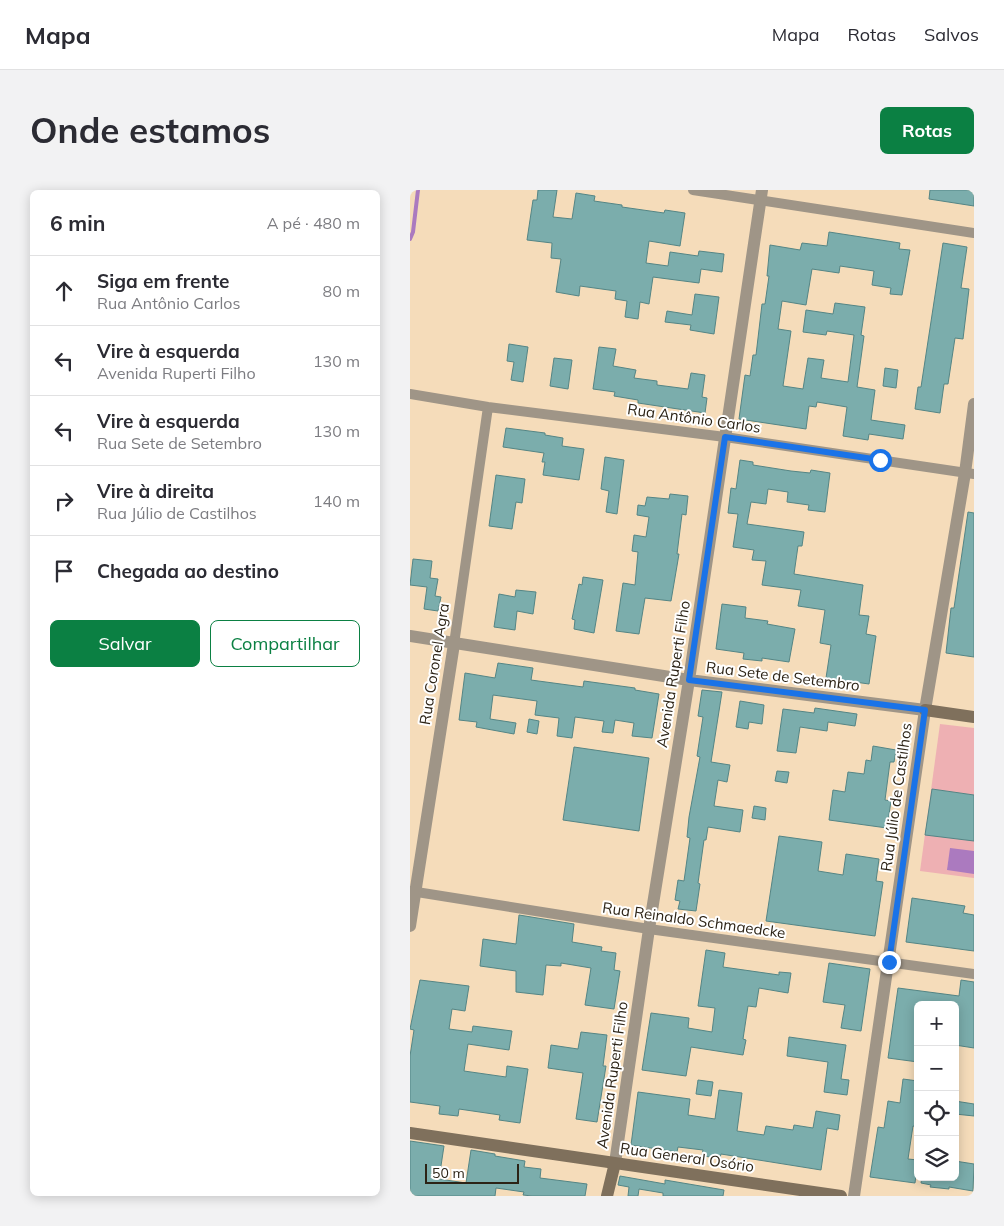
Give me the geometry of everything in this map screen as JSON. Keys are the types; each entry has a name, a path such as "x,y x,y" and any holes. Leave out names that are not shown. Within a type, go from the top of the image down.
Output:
{"main road":[{"name":"Rua Sete de Setembro","path":"925,710 974,717"},
{"name":"Rua General Osório","path":"410,1133 842,1196"},
{"name":"Avenida Ruperti Filho","path":"607,1196 615,1163"},
{"name":"Avenida Ruperti Filho","path":"615,1163 616,1196"}],"street":[{"path":"693,190 761,195 974,233"},
{"name":"Avenida Ruperti Filho","path":"615,1163 761,195"},
{"name":"Rua Antônio Carlos","path":"410,394 488,407 725,437 969,473"},
{"name":"Rua Júlio de Castilhos","path":"854,1196 925,710 969,473 974,404"},
{"name":"Rua Coronel Agra","path":"410,926 413,892 454,644 488,407"},
{"name":"Rua Sete de Setembro","path":"410,636 689,680 925,710"},
{"name":"Rua Reinaldo Schmaedcke","path":"413,892 649,929 974,974"}],"shaded area":[{"path":"940,724 974,728 974,878 920,871"},
{"path":"950,848 974,851 974,874 947,870"}],"building":[{"path":"538,190 557,190 553,217 572,219 576,193 595,196 594,201 622,205 622,207 664,213 665,210 685,213 680,246 649,241 646,263 668,266 670,252 698,256 699,251 724,254 722,272 701,269 699,283 653,277 649,304 640,302 638,319 625,317 627,301 615,299 616,291 580,286 579,296 556,292 561,259 551,258 552,243 527,240 533,200 537,200"},
{"path":"930,190 974,190 974,206 929,199"},
{"path":"829,232 900,243 899,249 910,250 902,295 890,294 891,288 872,285 874,271 840,266 839,273 812,269 806,305 782,301 778,329 791,331 783,386 803,389 808,358 824,360 821,378 848,382 854,335 827,331 826,335 803,332 806,310 833,314 835,303 865,307 861,335 864,336 857,387 875,390 871,420 905,425 903,439 869,434 868,440 843,436 847,407 817,402 816,407 809,406 806,429 739,419 745,375 750,376 753,355 756,355 762,304 765,304 769,276 767,276 770,245 800,250 802,243 827,246"},
{"path":"943,243 967,247 961,288 969,289 963,339 955,338 948,384 944,384 940,413 915,409 918,387 921,387"},
{"path":"695,294 719,297 714,334 690,330 691,325 665,322 667,311 692,315"},
{"path":"509,344 528,347 523,382 511,380 514,362 507,361"},
{"path":"599,347 616,349 613,366 636,370 634,378 657,381 657,385 688,389 691,373 705,375 702,397 707,398 705,413 638,403 638,400 614,396 615,392 593,389"},
{"path":"554,358 572,360 568,389 550,386"},
{"path":"885,368 898,370 896,388 883,386"},
{"path":"506,428 545,433 545,435 563,438 562,446 584,449 579,480 543,475 545,462 542,462 544,453 503,447"},
{"path":"605,457 624,460 617,514 606,512 609,491 601,489"},
{"path":"740,460 753,462 753,465 791,471 810,473 811,470 830,473 825,512 808,510 809,505 787,502 788,492 768,489 766,504 751,502 747,524 804,532 802,546 798,546 794,574 863,585 859,615 869,616 866,634 876,636 869,684 826,678 831,645 820,643 825,610 798,606 801,590 762,585 766,561 752,560 754,550 733,547 738,514 728,513 731,488 736,489"},
{"path":"496,475 525,479 522,503 516,502 512,529 489,526"},
{"path":"670,494 688,496 686,515 682,514 677,554 679,554 671,601 645,598 639,634 616,631 623,583 635,585 638,552 632,551 634,535 646,537 649,517 637,515 638,505 645,506 647,497 669,499"},
{"path":"968,512 974,513 974,657 946,653 951,608 954,608"},
{"path":"413,559 432,561 430,578 438,579 435,596 441,597 438,611 424,609 427,587 410,585"},
{"path":"583,577 603,580 594,633 574,629 575,620 572,619 579,584 582,585"},
{"path":"516,590 536,592 533,614 517,611 515,630 494,627 499,594 515,597"},
{"path":"722,604 746,607 745,618 768,621 767,624 795,629 789,662 762,658 762,661 743,659 744,653 716,649"},
{"path":"498,663 533,668 531,680 583,687 584,681 635,688 635,690 659,694 652,738 632,736 634,723 615,720 613,733 602,732 604,721 575,717 572,738 557,736 559,718 535,715 537,701 493,695 490,719 516,723 514,734 476,727 477,722 459,720 465,673 495,678"},
{"path":"702,690 722,692 711,762 730,765 727,782 718,780 714,806 743,810 740,832 708,827 706,840 704,840 696,911 678,909 680,901 675,900 678,880 684,881 690,838 687,837 689,817 700,757 697,756 703,717 698,716"},
{"path":"740,701 764,705 762,724 749,722 748,729 736,727"},
{"path":"815,708 857,714 855,726 828,722 827,731 800,727 796,753 777,751 783,709 814,713"},
{"path":"529,719 539,721 537,734 527,732"},
{"path":"873,746 896,750 894,762 890,762 885,800 891,801 887,828 829,820 833,790 845,792 848,772 864,774 866,760 871,761"},
{"path":"574,747 649,758 639,831 563,820"},
{"path":"777,771 789,772 787,783 775,781"},
{"path":"932,789 974,795 974,841 925,835"},
{"path":"754,806 766,808 765,820 752,818"},
{"path":"779,836 822,842 818,871 843,875 846,854 879,859 876,881 883,882 875,936 766,921"},
{"path":"912,898 965,906 963,913 974,915 974,951 906,942"},
{"path":"519,915 574,924 572,942 602,947 601,951 616,953 614,970 620,971 614,1009 585,1005 591,968 561,963 561,966 546,965 543,995 516,992 516,971 480,966 483,939 516,944"},
{"path":"706,950 725,953 723,967 779,975 779,972 791,973 788,993 759,988 756,1007 748,1006 743,1039 746,1040 743,1055 691,1047 686,1076 642,1070 651,1013 689,1018 688,1028 712,1032 715,1008 698,1006"},
{"path":"829,963 870,969 861,1031 841,1028 845,1005 823,1002"},
{"path":"420,980 469,986 465,1011 452,1009 449,1029 472,1032 473,1026 512,1031 509,1050 468,1044 464,1071 506,1077 507,1066 528,1069 520,1123 499,1120 500,1115 459,1109 458,1116 439,1114 440,1106 410,1102 410,1056 414,1030 410,1029"},
{"path":"961,980 974,982 974,1048 959,1046 959,1001 914,1001 914,1061 888,1058 898,988 959,996"},
{"path":"581,1032 607,1035 603,1066 606,1066 597,1122 576,1119 583,1073 548,1068 551,1045 578,1049"},
{"path":"789,1037 846,1045 841,1079 849,1080 847,1095 824,1092 828,1062 787,1056"},
{"path":"903,1079 914,1080 914,1126 908,1159 914,1160 915,1183 870,1177 878,1127 884,1128 888,1101 900,1103"},
{"path":"698,1080 713,1082 711,1096 696,1094"},
{"path":"719,1090 742,1093 737,1131 764,1135 766,1126 793,1130 794,1125 813,1128 816,1111 840,1115 838,1130 827,1128 821,1170 721,1154 720,1158 702,1156 703,1150 678,1147 677,1152 631,1145 638,1092 690,1099 688,1115 715,1119"},
{"path":"959,1102 974,1104 974,1116 959,1114"},
{"path":"410,1141 444,1146 439,1179 466,1183 471,1150 525,1161 524,1167 541,1169 540,1178 587,1184 585,1196 532,1196 523,1195 524,1192 496,1188 495,1196 410,1196"},
{"path":"959,1162 974,1164 973,1191 949,1187 949,1189 930,1187 931,1185 921,1183 921,1181 959,1181"},
{"path":"620,1176 665,1184 665,1180 724,1190 723,1196 663,1196 663,1193 639,1189 638,1196 628,1196 629,1187 618,1185"}],"waterway":[{"path":"410,239 413,232 418,190"}],"route":[{"path":"880,460 725,437 689,680 925,710 889,962"}]}
